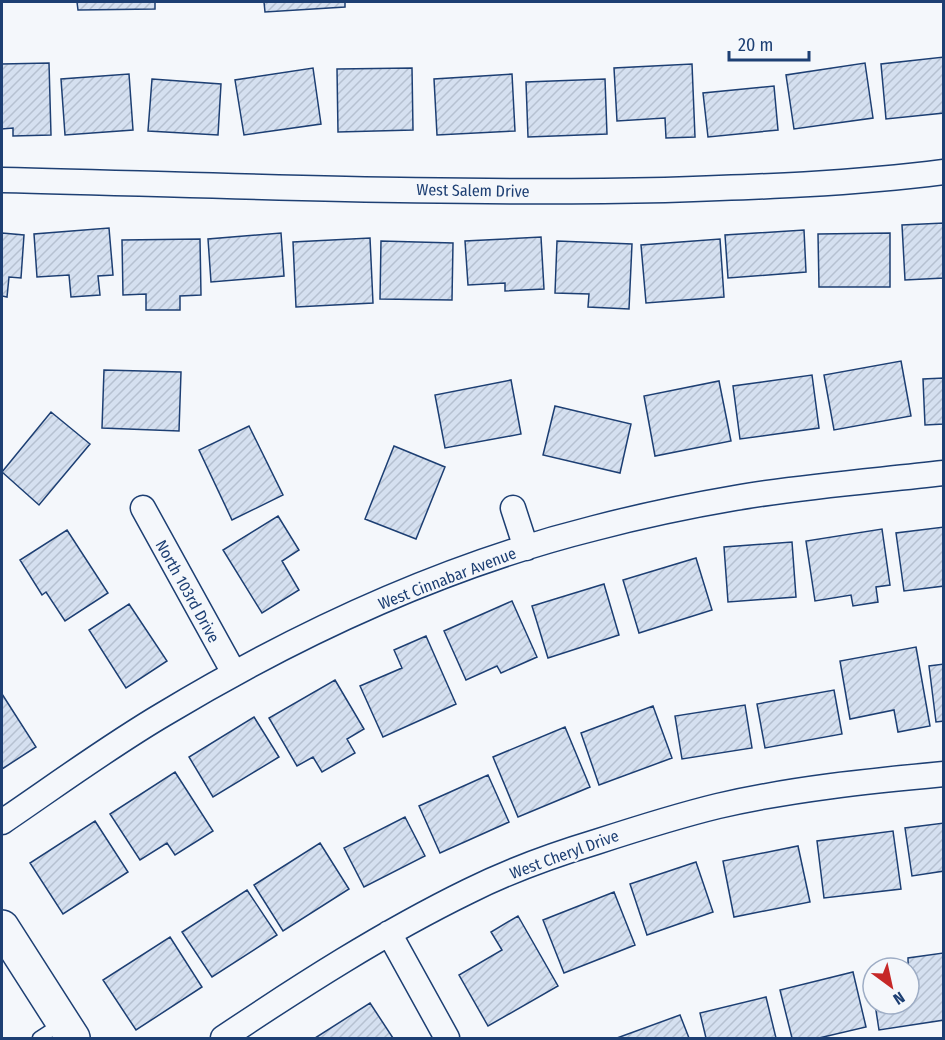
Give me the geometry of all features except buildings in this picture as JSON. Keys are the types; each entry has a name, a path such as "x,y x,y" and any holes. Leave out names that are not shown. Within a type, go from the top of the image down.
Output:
{"street":[{"name":"West Salem Drive","path":"2,180 467,191 608,191 874,181 944,172"},
{"name":"West Cinnabar Avenue","path":"2,822 162,715 234,673 397,595 462,569 592,528 662,512 737,498 944,473"},
{"name":"North 103rd Drive","path":"143,508 234,673"},
{"path":"513,508 526,548"},
{"name":"West Cheryl Drive","path":"223,1038 304,984 388,933 470,890 556,854 653,823 720,806 806,790 944,774"},
{"path":"2,927 58,1033"},
{"path":"388,933 447,1038"}]}
